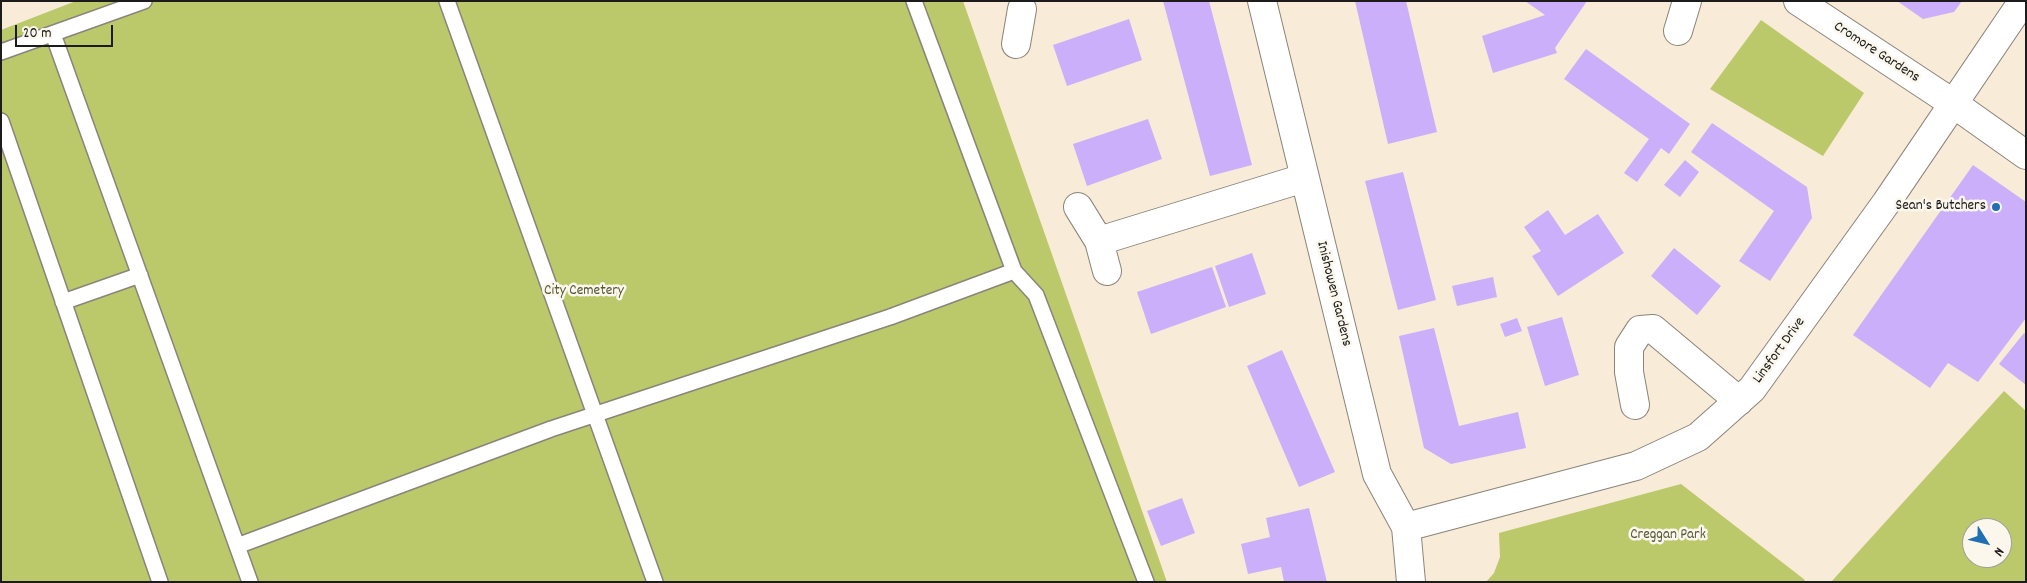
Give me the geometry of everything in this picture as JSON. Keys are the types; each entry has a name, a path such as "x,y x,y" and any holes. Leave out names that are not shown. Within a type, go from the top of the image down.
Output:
{"street":[{"name":"Inishowen Gardens","path":"1262,1 1378,474 1406,527 1411,582"},
{"path":"1678,31 1687,1"},
{"name":"Cromore Gardens","path":"1798,1 1954,104 2026,155"},
{"name":"Linsfort Drive","path":"1406,527 1636,466 1698,437 1752,389 1764,373 1886,203 2023,1"},
{"path":"1016,44 1028,4"},
{"path":"1099,241 1304,178"},
{"path":"1078,207 1099,241 1107,272"},
{"path":"1635,405 1629,372 1629,347 1640,330 1653,329 1739,401"}],"lane":[{"path":"1,52 144,1"},
{"path":"447,1 655,582"},
{"path":"914,1 1014,271 1036,295 1146,582"},
{"path":"53,34 250,582"},
{"path":"1,121 160,582"},
{"path":"237,546 595,415 890,317 1014,271"},
{"path":"63,302 140,275"}],"green space":[{"name":"City Cemetery","path":"76,1 963,1 1167,582 1,582 1,30"},
{"path":"1761,20 1864,93 1823,156 1710,89"},
{"path":"2004,391 2026,411 2026,582 1831,582"},
{"name":"Creggan Park","path":"1681,484 1805,580 1803,582 1486,582 1494,573 1500,557 1499,533"}],"building":[{"path":"1163,1 1209,1 1252,165 1210,176"},
{"path":"1355,1 1406,1 1437,132 1388,144"},
{"path":"1525,1 1587,1 1555,48 1557,53 1493,73 1482,36 1545,15"},
{"path":"1897,1 1962,1 1954,12 1923,19"},
{"path":"1129,19 1142,60 1067,86 1053,45"},
{"path":"1586,49 1690,124 1669,154 1661,148 1637,182 1624,173 1649,139 1564,79"},
{"path":"1148,119 1162,159 1087,186 1073,144"},
{"path":"1712,123 1807,187 1812,218 1770,281 1739,261 1774,211 1691,152"},
{"path":"1685,160 1699,172 1680,197 1664,185"},
{"path":"1973,165 2026,202 2026,318 1978,382 1948,363 1930,388 1853,335"},
{"path":"1403,172 1436,300 1398,310 1365,181"},
{"path":"1548,210 1565,235 1598,214 1624,253 1558,296 1532,256 1541,251 1524,227"},
{"path":"1674,248 1721,286 1697,315 1651,276"},
{"path":"1252,253 1266,294 1229,307 1215,266"},
{"path":"1212,267 1226,307 1151,334 1137,292"},
{"path":"1493,277 1497,297 1457,306 1452,286"},
{"path":"1562,317 1579,375 1545,386 1527,327"},
{"path":"1517,318 1522,331 1505,337 1500,324"},
{"path":"1434,328 1459,426 1518,412 1526,448 1451,464 1424,448 1399,336"},
{"path":"2024,333 2026,334 2026,385 1999,364"},
{"path":"1282,350 1335,472 1299,487 1247,366"},
{"path":"1182,498 1195,533 1161,546 1147,511"},
{"path":"1309,508 1327,582 1284,582 1281,567 1248,574 1241,544 1270,537 1266,518"}],"place":[{"name":"Sean's Butchers","path":"1996,207"}]}
